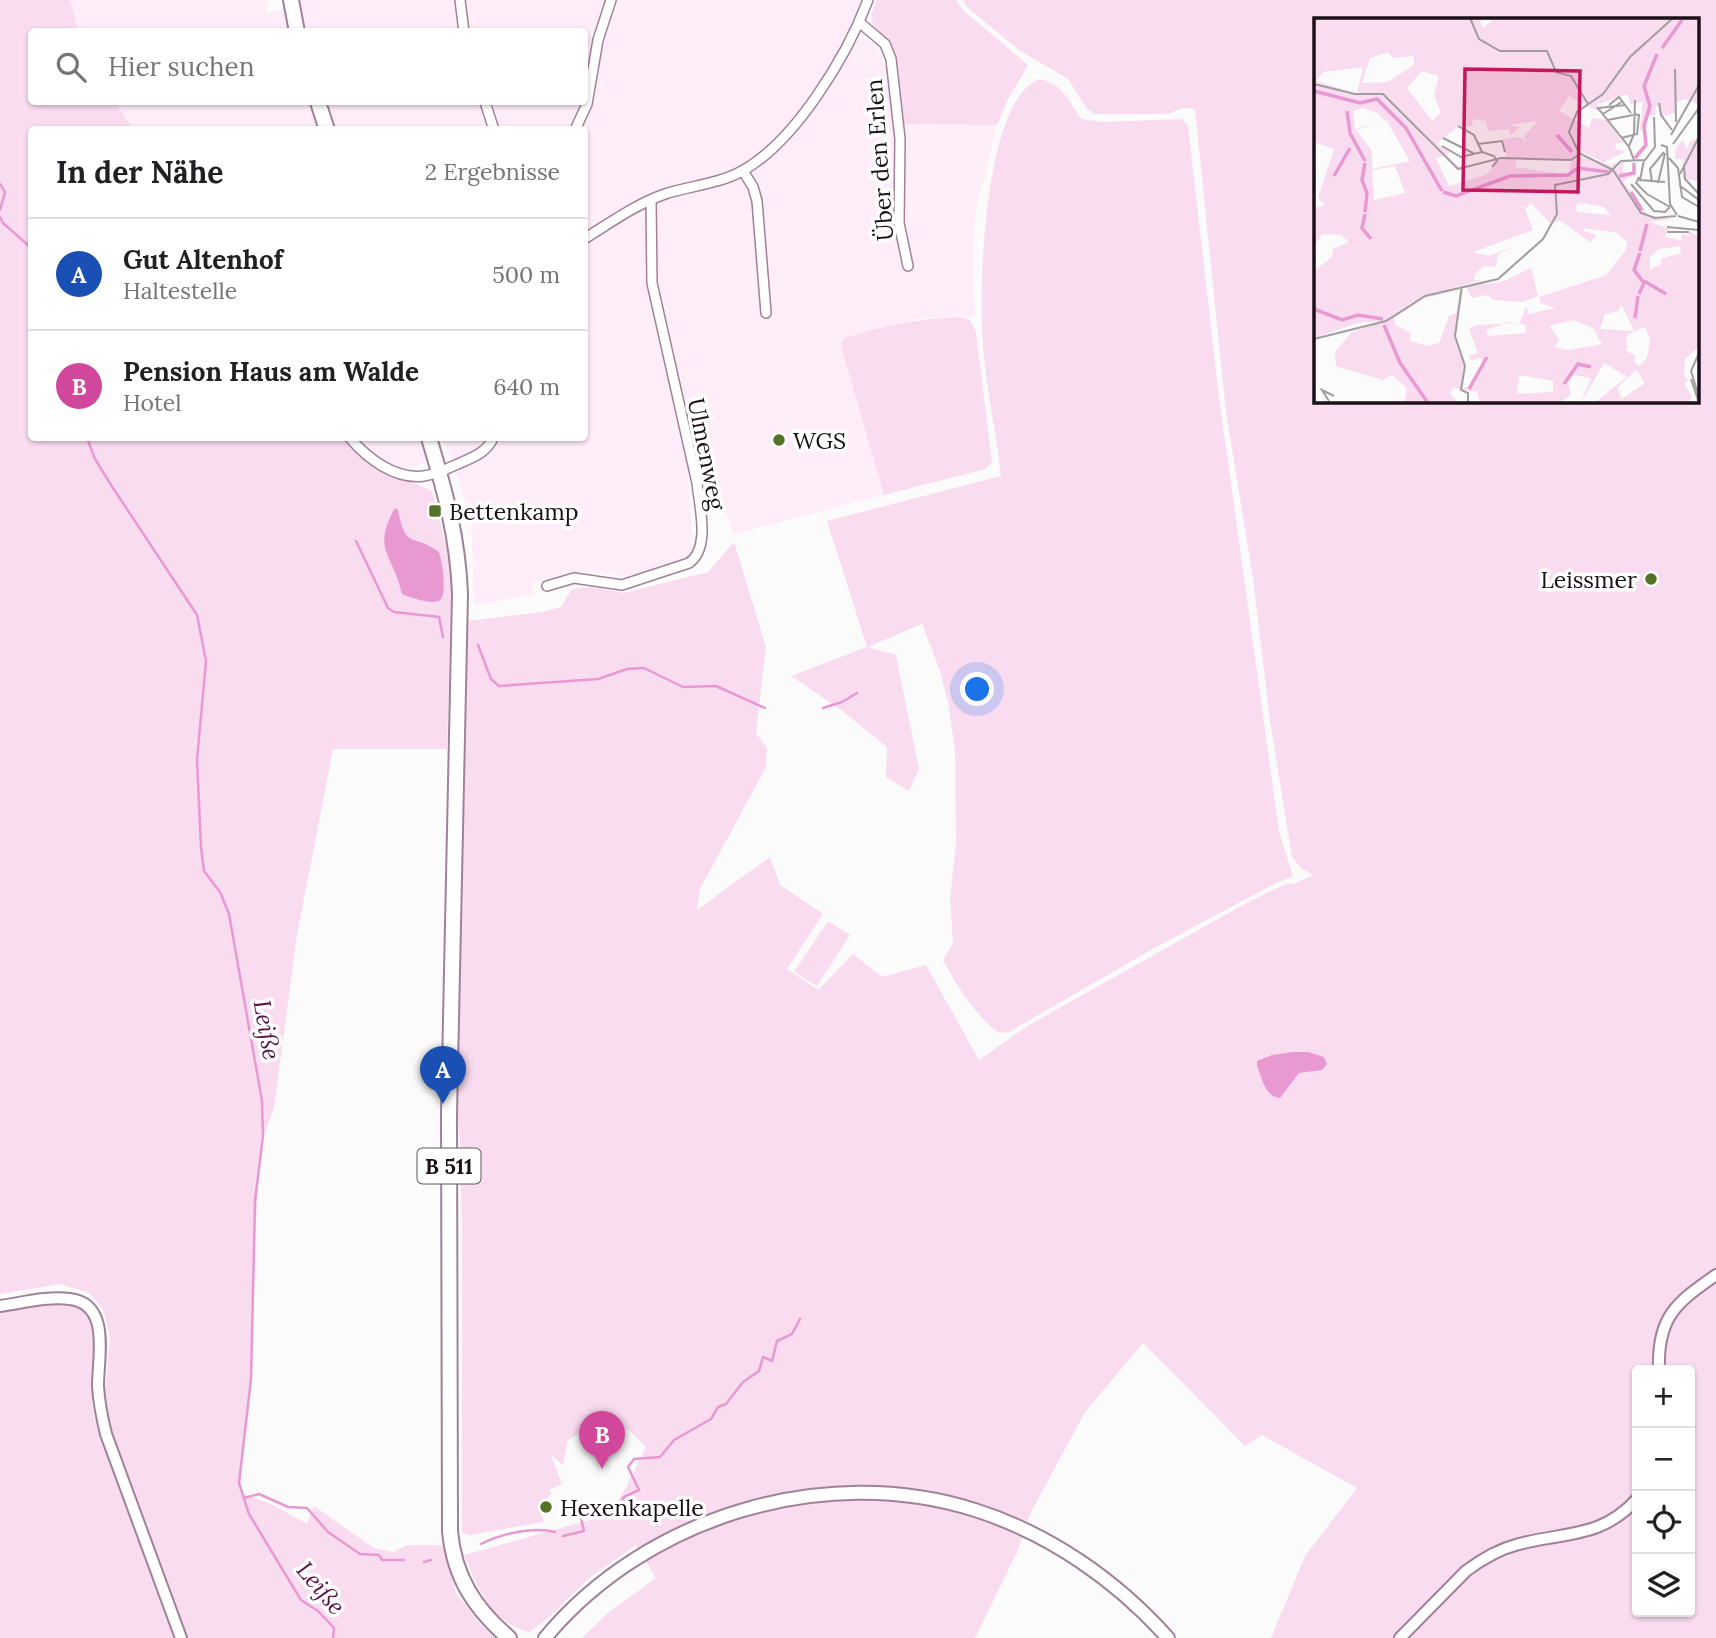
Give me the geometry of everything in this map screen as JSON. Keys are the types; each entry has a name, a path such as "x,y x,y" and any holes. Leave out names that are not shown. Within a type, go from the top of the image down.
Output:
{"main road":[{"path":"291,0 296,28"},
{"path":"319,105 326,126"},
{"name":"B 511","path":"430,441 456,539 460,594 449,1128 450,1531 454,1559 469,1595 492,1623 509,1638"},
{"path":"545,1638 571,1610 617,1572 683,1533 746,1509 795,1499 846,1495 888,1495 950,1504 974,1510 1027,1531 1094,1570 1127,1596 1168,1638"}],"street":[{"path":"460,0 464,28"},
{"path":"588,98 598,40 611,0"},
{"path":"588,237 651,200 743,171 789,132 826,80 859,22 868,0"},
{"name":"Über den Erlen","path":"859,22 885,44 891,59 900,139 899,223 908,267"},
{"path":"486,105 493,126"},
{"path":"577,126 587,105"},
{"path":"743,171 753,187 757,201 766,313"},
{"name":"Ulmenweg","path":"547,586 574,578 622,585 680,567 694,560 700,549 697,483 651,274 651,200"},
{"path":"353,441 367,456 390,469 419,477 440,472 479,454 492,441"},
{"path":"1659,1365 1661,1341 1669,1316 1684,1298 1716,1275"},
{"path":"0,1306 67,1298 83,1303 96,1318 100,1341 99,1398 106,1434 181,1638"},
{"path":"1400,1638 1478,1562 1499,1550 1603,1526 1632,1503"}],"shaded area":[{"path":"0,0 70,0 77,28 28,28 28,105 117,105 131,126 28,126 28,441 346,441 386,463 383,469 432,491 452,569 447,749 333,749 297,935 274,1108 263,1137 258,1170 251,1379 239,1483 242,1493 273,1505 307,1524 314,1506 374,1548 393,1552 407,1545 443,1545 456,1593 482,1626 496,1638 0,1638 0,1309 37,1301 65,1300 85,1309 92,1321 95,1335 93,1412 106,1447 104,1408 110,1337 103,1309 89,1293 61,1284 0,1294"},
{"path":"70,0 268,0 266,13 287,7 291,28 77,28"},
{"path":"294,0 863,0 848,29 874,44 886,66 892,123 997,125 975,215 975,317 923,318 845,338 841,346 884,495 734,534 709,472 688,479 693,545 688,557 625,577 589,571 561,574 532,583 534,595 474,605 471,518 444,441 588,441 588,126 332,126 324,105 588,105 588,28 301,28"},
{"path":"877,0 956,0 963,10 1028,65 1008,99 997,125 904,124 898,67 893,51 873,24 871,15"},
{"path":"962,0 1716,0 1716,1638 1271,1638 1305,1556 1357,1488 1262,1435 1245,1446 1143,1343 1085,1412 1031,1512 1017,1552 975,1638 582,1638 608,1613 656,1578 636,1545 589,1578 547,1619 529,1632 515,1627 495,1612 475,1580 464,1555 608,1515 624,1491 646,1447 631,1432 606,1417 568,1440 563,1466 550,1453 562,1484 549,1490 552,1494 538,1506 544,1522 470,1535 462,1533 462,1235 460,1141 455,1089 468,621 542,612 561,607 572,589 590,587 624,593 708,572 734,542 766,647 756,733 767,748 766,767 700,889 697,910 770,857 780,885 823,914 787,969 818,990 853,954 882,977 926,965 979,1060 1029,1025 1250,901 1288,883 1294,884 1313,875 1301,868 1292,857 1270,721 1253,578 1226,412 1195,109 1183,108 1167,114 1095,114 1087,109 1068,79 1019,50 969,9"},
{"path":"1040,79 1060,89 1081,119 1103,122 1181,119 1188,125 1218,389 1279,831 1293,877 1280,881 1156,947 1009,1032 999,1033 967,1000 943,960 953,943 950,898 956,844 955,749 940,671 922,624 868,647 896,655 919,769 909,791 886,777 887,747 841,710 791,676 867,647 827,521 1001,476 983,346 982,270 985,232 997,153 1007,119 1022,93"},
{"path":"117,105 315,105 322,126 131,126"},
{"path":"960,317 970,320 976,332 992,463 985,469 884,495 841,346 844,338 902,323"},
{"path":"346,441 423,441 426,452 424,463 401,469"},
{"path":"395,508 407,536 439,552 444,583 443,595 438,601 422,601 402,594 385,543 388,522"},
{"path":"828,921 850,935 817,986 794,972"},
{"path":"1308,1052 1324,1057 1327,1064 1322,1070 1299,1073 1280,1098 1275,1097 1265,1086 1257,1061 1272,1055"}],"waterway":[{"name":"Leiße","path":"0,184 5,192 0,210"},
{"name":"Leiße","path":"0,217 3,223 28,245"},
{"name":"Leiße","path":"88,441 95,459 111,485 197,615 206,661 197,760 204,871 220,892 229,914 262,1101 263,1136 255,1201 251,1379 239,1483 249,1514 301,1600 318,1611 334,1628 333,1638"},
{"path":"356,541 388,608 394,612 439,617 443,637"},
{"path":"478,645 491,679 499,686 598,679 627,669 644,668 683,687 716,686 765,708"},
{"path":"823,708 842,702 857,693"},
{"path":"563,1536 584,1531 581,1518 589,1512 602,1508 617,1509 624,1497 639,1490 628,1467 634,1459 660,1457 674,1440 711,1419 718,1407 726,1404 743,1382 759,1371 763,1357 772,1361 777,1341 792,1334 800,1319"},
{"path":"244,1498 259,1494 288,1507 307,1508 328,1532 360,1554 379,1555 382,1560 404,1560"},
{"path":"481,1544 517,1532 555,1532"},
{"path":"424,1562 431,1560"}],"place":[{"name":"WGS","path":"779,440"},
{"name":"Bettenkamp","path":"435,511"},
{"name":"Leissmer","path":"1651,579"},
{"name":"Gut Altenhof","path":"443,1104"},
{"name":"Pension Haus am Walde","path":"602,1469"},
{"name":"Hexenkapelle","path":"546,1507"}]}
